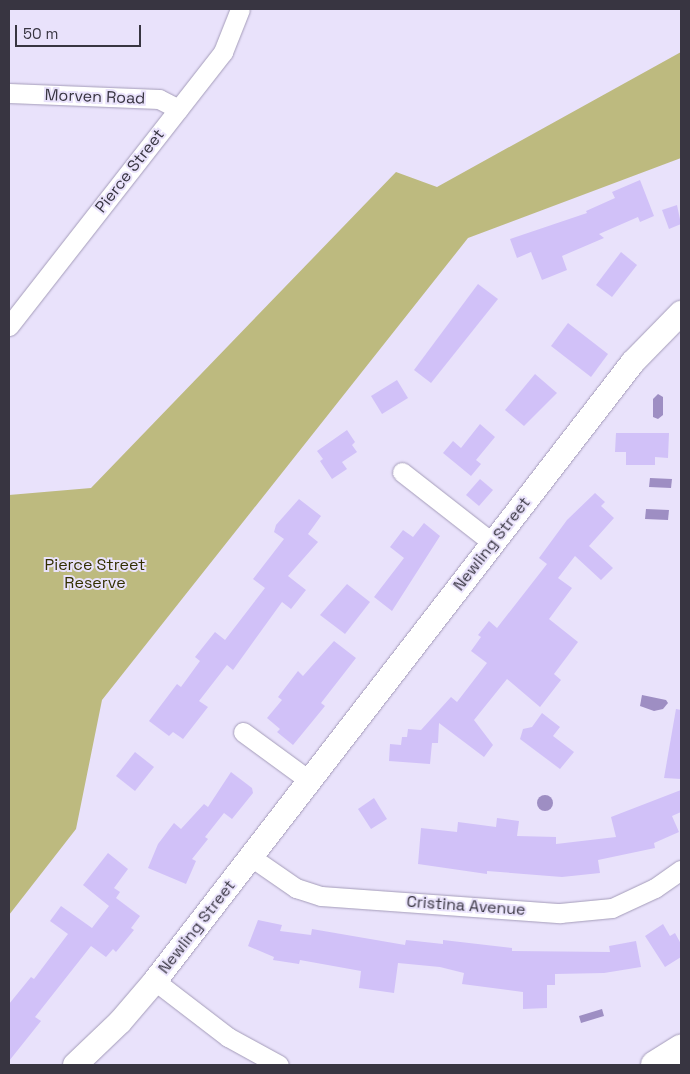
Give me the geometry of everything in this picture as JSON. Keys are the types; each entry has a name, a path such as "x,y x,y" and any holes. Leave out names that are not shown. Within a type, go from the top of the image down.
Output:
{"main road":[{"path":"655,1065 681,1050"}],"street":[{"name":"Pierce Street","path":"9,326 223,52 240,9"},
{"name":"Morven Road","path":"9,93 158,99 179,109"},
{"name":"Newling Street","path":"75,1065 120,1022 155,981 633,362 681,313"},
{"path":"402,472 493,543"},
{"path":"243,732 310,781"},
{"name":"Cristina Avenue","path":"251,857 296,888 321,896 560,913 612,908 655,888 681,870"},
{"path":"155,981 228,1037 279,1065"}],"green space":[{"name":"Pierce Street Reserve","path":"681,52 681,158 468,238 102,700 76,829 9,915 9,495 91,488 396,172 437,187"}],"shaded area":[{"path":"658,394 663,397 663,415 658,419 653,417 653,399"},
{"path":"650,478 672,479 671,488 649,487"},
{"path":"646,509 669,510 668,520 645,519"},
{"path":"642,695 666,700 668,703 663,709 654,711 640,706"},
{"path":"545,795 551,797 553,803 551,809 545,811 539,809 537,803 539,797"},
{"path":"602,1009 604,1016 581,1023 579,1016"}],"building":[{"path":"640,180 654,216 640,222 638,217 599,234 604,238 562,256 567,270 542,280 531,252 517,258 510,239 587,213 586,211 615,198 612,192"},
{"path":"677,205 681,224 669,229 662,210"},
{"path":"621,252 637,265 612,297 596,285"},
{"path":"478,284 498,299 431,383 414,370"},
{"path":"568,323 608,354 591,377 551,346"},
{"path":"535,374 557,393 524,426 505,410"},
{"path":"397,380 408,398 382,414 371,396"},
{"path":"480,424 495,437 476,460 481,464 471,476 443,453 453,441 461,448"},
{"path":"347,430 355,442 352,445 357,452 342,462 347,469 332,479 320,461 323,459 317,451"},
{"path":"616,433 669,433 668,458 655,457 655,465 626,465 626,452 615,452"},
{"path":"480,479 493,490 479,506 466,495"},
{"path":"595,493 605,502 601,506 614,518 589,546 613,568 601,580 575,556 558,578 572,588 549,619 578,642 554,674 561,680 540,707 507,679 474,720 493,745 484,757 439,723 438,743 432,743 430,764 389,761 390,744 401,745 402,737 407,737 408,729 421,730 451,697 457,702 487,663 471,651 481,637 478,635 489,621 497,628 547,564 539,558 567,520"},
{"path":"299,499 321,516 308,534 318,542 288,576 306,590 291,609 282,602 233,670 227,665 199,701 208,707 183,739 173,732 169,736 149,721 177,684 181,687 200,661 195,657 215,632 225,640 265,588 253,579 284,539 274,532 276,525"},
{"path":"424,523 440,536 392,611 374,597 404,558 390,547 403,530 413,537"},
{"path":"347,584 370,602 345,634 320,615"},
{"path":"334,641 356,658 321,703 325,706 293,745 277,732 280,729 267,718 282,700 278,697 298,671 303,676"},
{"path":"676,709 681,710 681,779 664,778"},
{"path":"542,713 560,727 553,736 574,752 560,769 520,739 523,729 532,727"},
{"path":"135,752 154,767 135,791 116,776"},
{"path":"231,772 252,788 253,793 232,819 224,813 205,837 208,839 192,859 196,861 186,884 148,868 158,844 174,823 181,829 204,804 208,807"},
{"path":"681,790 681,812 672,816 679,832 654,843 655,848 598,860 600,873 562,877 487,871 487,874 418,864 421,828 457,832 458,822 496,827 497,818 519,821 517,836 556,837 556,844 616,837 611,817"},
{"path":"374,798 387,819 371,829 358,809"},
{"path":"108,853 128,869 114,888 120,892 116,898 140,916 131,928 134,930 116,952 113,949 106,957 91,946 35,1017 41,1021 9,1061 9,1004 31,977 34,979 68,934 50,921 61,906 92,928 109,906 83,885"},
{"path":"258,920 282,925 280,931 311,935 312,929 405,945 406,940 443,944 443,940 512,948 512,951 610,952 609,946 636,941 641,967 604,973 555,974 555,985 547,985 547,1008 523,1009 523,992 462,984 464,973 440,967 398,963 394,993 359,988 361,971 300,960 299,964 273,960 274,957 248,946"},
{"path":"663,924 670,936 675,933 681,944 681,957 665,967 645,936"}]}
